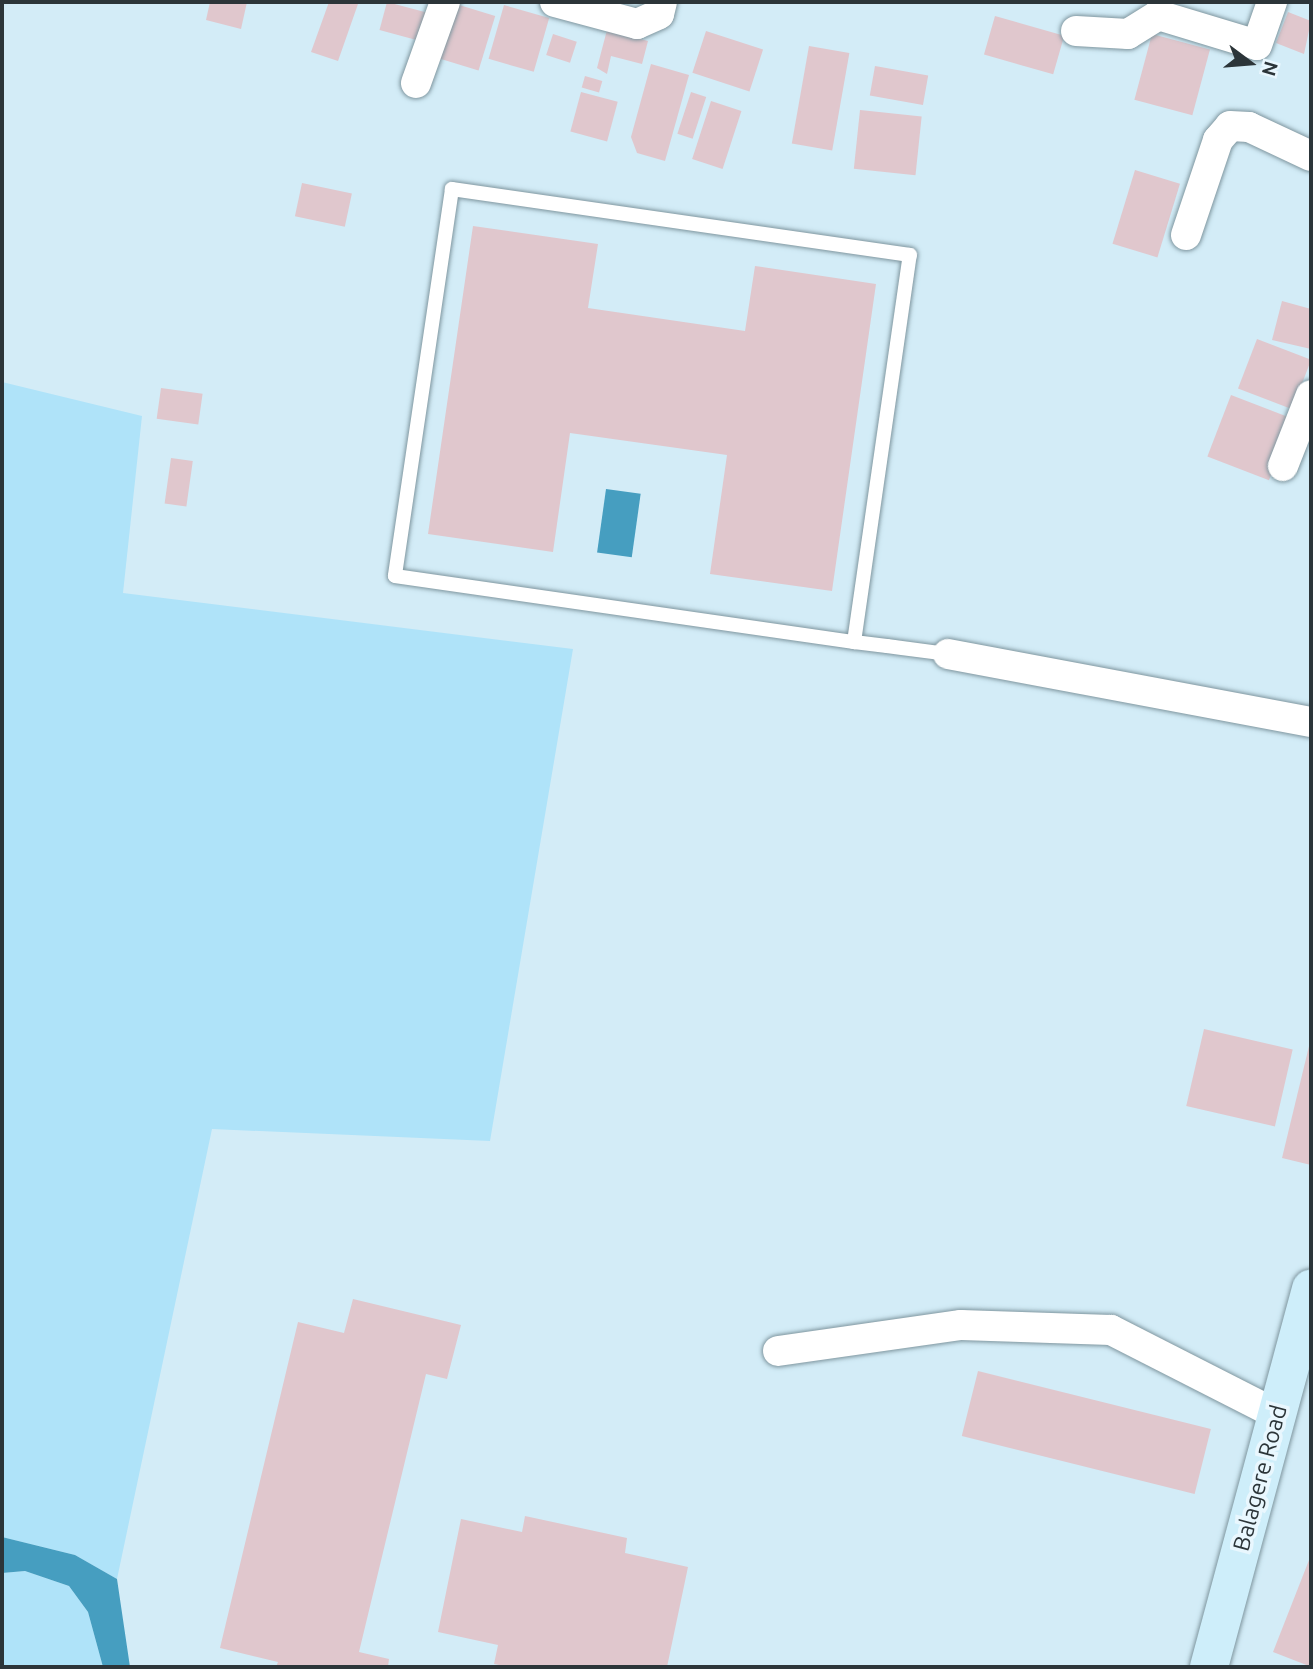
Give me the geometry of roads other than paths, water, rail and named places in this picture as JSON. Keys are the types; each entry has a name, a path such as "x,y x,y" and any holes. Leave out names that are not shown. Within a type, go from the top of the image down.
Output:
{"street":[{"path":"416,83 445,2"},
{"path":"555,2 638,24 659,13 662,2"},
{"path":"1076,31 1128,34 1158,15 1257,45 1272,2"},
{"path":"1186,235 1218,140 1230,126 1249,127 1311,156"},
{"path":"1283,466 1311,395"},
{"path":"948,654 1311,722"},
{"name":"Balagere Road","path":"1209,1667 1311,1289"},
{"path":"778,1351 961,1325 1111,1330 1278,1415"}],"lane":[{"path":"854,642 910,255 452,189 396,576 854,642 948,654"}]}
